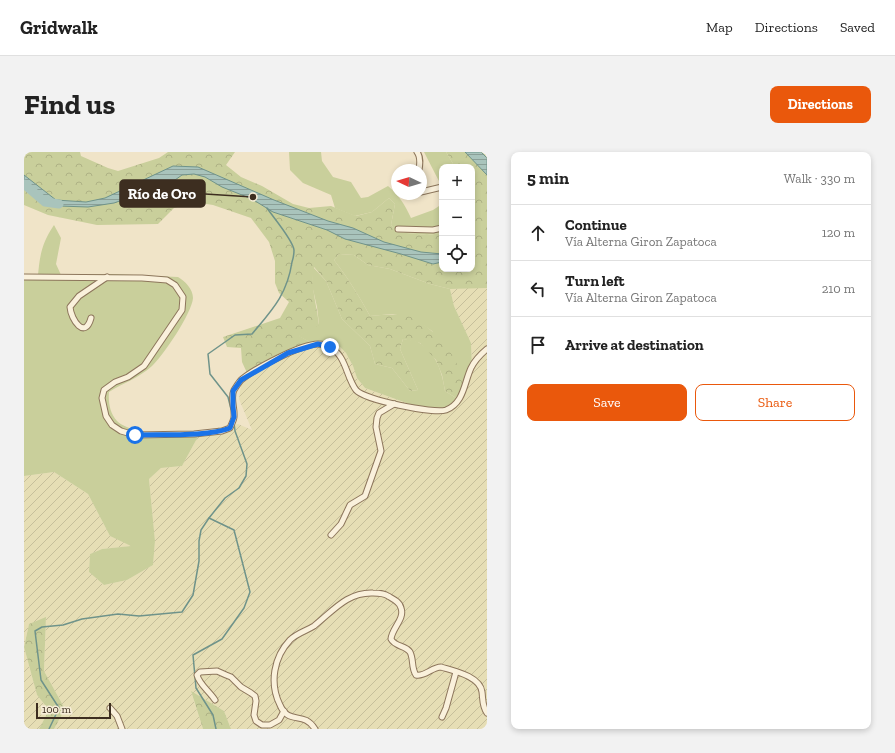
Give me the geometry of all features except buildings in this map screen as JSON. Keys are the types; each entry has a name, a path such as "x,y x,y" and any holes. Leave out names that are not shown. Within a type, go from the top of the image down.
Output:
{"street":[{"path":"417,152 419,155 420,164"},
{"path":"427,191 439,188"},
{"path":"398,229 433,230 439,229"},
{"path":"24,277 142,278 167,280 175,285 183,297 182,310 144,366 128,377 114,382 104,390 102,398 106,416 112,426 121,431 135,435 194,434 222,431 230,428 234,417 233,391 241,380 288,353 318,344 330,347 339,356 356,391 370,398 394,404 423,409 444,410 457,404 472,366 487,349"},
{"path":"91,318 90,324 81,327 78,326 71,314 70,307 79,296 107,277"},
{"path":"331,535 341,524 350,505 365,496 381,451 376,426 377,418 379,413 394,404"},
{"path":"315,729 307,720 291,717 284,712 277,698 274,674 276,662 290,640 298,634 312,627 350,597 370,593 385,594 396,601 402,609 401,617 393,630 391,639 395,644 406,648 409,652 412,660 413,671 416,675 420,676 437,667 441,667 470,677 480,684 484,708 487,713"},
{"path":"215,700 198,679 197,675 200,672 217,672 231,677 241,687 251,693 256,701 254,715 256,721 262,725 270,725 279,720 284,712"},
{"path":"442,717 456,672"},
{"path":"110,708 117,716 122,729"}],"shaded area":[{"path":"487,288 487,729 231,729 224,711 191,692 203,729 54,729 65,709 44,671 46,618 29,624 24,646 24,476 54,472 88,494 110,536 132,546 102,549 90,554 89,572 104,585 127,580 153,565 155,541 149,479 161,468 182,466 201,431 238,424 252,430 239,399 241,384 248,375 274,358 310,342 338,345 346,353 357,378 365,388 423,409 445,410 457,404 472,367 471,343 454,306 450,289"},
{"path":"24,647 37,695 49,710 39,729 24,729"}],"green space":[{"path":"24,152 80,152 81,156 118,171 159,158 168,152 235,152 226,165 241,177 262,186 293,204 309,208 331,206 356,216 372,212 389,198 395,204 391,225 397,232 427,235 439,233 439,272 475,272 475,164 453,164 446,152 487,152 487,288 450,289 430,284 390,269 368,265 354,255 339,254 334,260 353,287 370,316 393,314 404,315 415,319 432,331 448,348 454,358 459,368 462,387 456,398 445,391 442,375 436,360 420,343 403,339 400,349 418,390 410,391 392,368 375,364 370,346 342,319 326,281 314,267 313,289 319,325 299,336 310,342 274,358 248,375 242,362 241,348 227,347 223,337 280,318 289,302 279,293 275,283 275,261 269,242 251,218 213,205 194,202 174,208 158,224 97,225 48,215 24,205"},
{"path":"289,152 321,152 322,161 333,177 351,182 361,198 368,197 388,186 391,189 391,200 389,198 372,212 355,216 335,208 331,195 303,183 290,170"},
{"path":"424,152 446,152 453,164 439,164 439,181"},
{"path":"391,200 401,200 411,218 433,210 439,206 439,233 427,235 397,232 391,225 395,204"},
{"path":"54,225 61,238 56,264 61,275 111,274 178,277 188,286 193,295 188,314 170,344 157,361 142,374 109,392 109,404 111,411 117,421 124,426 145,432 157,433 201,431 182,466 161,468 149,479 155,541 153,565 127,580 104,585 89,572 90,554 102,549 131,546 110,536 88,494 54,472 24,476 24,275 38,275 42,249"},
{"path":"339,254 354,255 368,265 390,269 430,284 450,289 454,306 471,343 472,367 457,404 444,410 423,409 365,388 357,378 346,353 338,345 310,342 298,336 319,324 312,285 313,267 326,281 342,319 370,346 375,364 392,368 410,391 418,390 400,349 403,339 415,341 427,348 438,364 445,391 456,398 462,388 432,331 414,319 393,314 370,316 353,287 334,260"},
{"path":"46,617 44,671 65,709 54,729 39,729 49,710 37,695 24,647 29,624"},
{"path":"191,691 224,711 231,729 203,729"}],"water":[{"path":"465,152 481,152 487,158 487,175"},
{"path":"173,166 198,167 274,200 328,221 353,228 384,242 421,252 439,254 439,263 433,264 345,239 327,230 273,212 252,199 222,187 205,177 194,174 182,175 175,180 114,203 88,207 59,206 37,199 24,188 24,175 56,200 86,202 105,198"}],"waterway":[{"path":"24,184 45,202 59,204"},
{"path":"231,409 228,397 210,374 208,354 235,335 252,334 278,301 290,274 294,250 293,246 267,208"},
{"path":"216,729 213,715 196,688 193,655 222,639 244,608 250,592 234,530 209,518 225,498 239,488 246,476 247,464 235,431 234,423"},
{"path":"49,729 59,708 41,680 35,631 42,627 63,625 82,619 118,614 139,616 182,612 193,595 199,561 199,541 201,530 209,518"}],"place":[{"name":"Río de Oro","path":"253,197"}],"route":[{"path":"135,435 194,434 222,431 230,428 234,417 233,391 241,380 288,353 318,344 330,347"}]}
